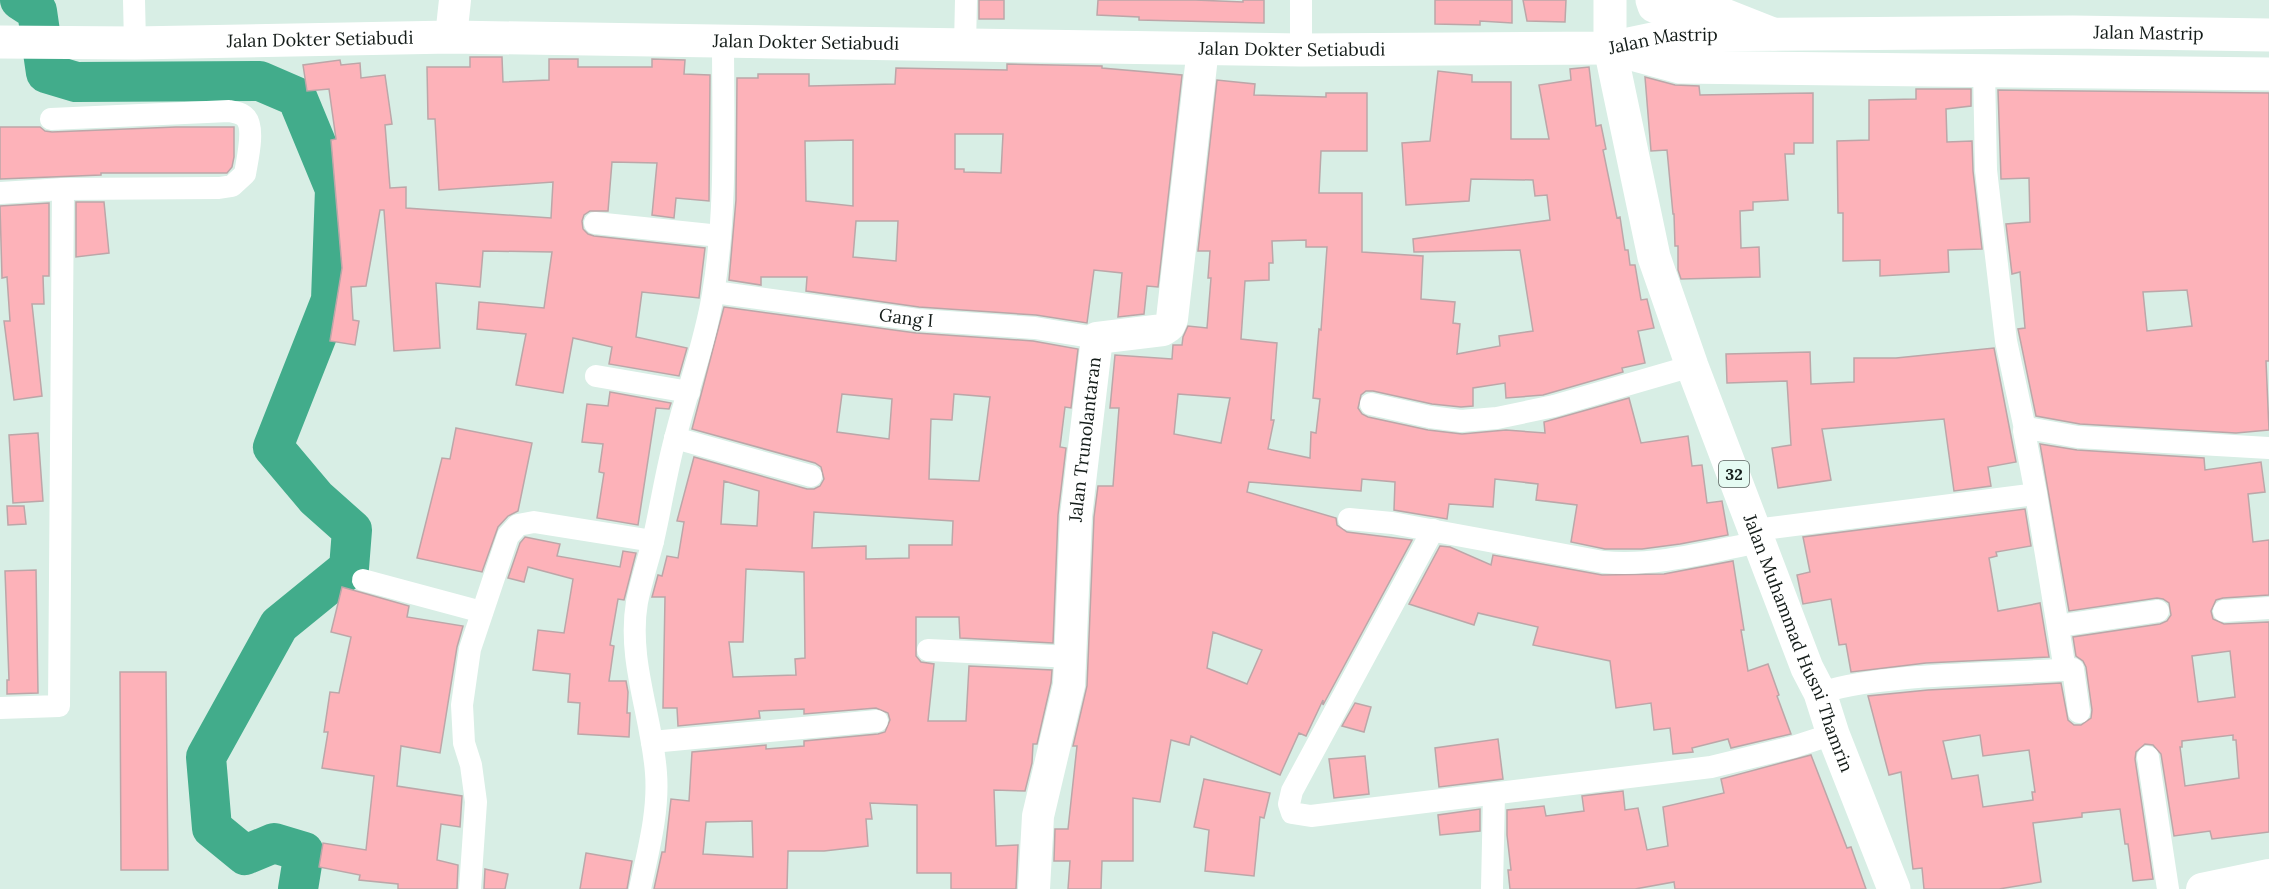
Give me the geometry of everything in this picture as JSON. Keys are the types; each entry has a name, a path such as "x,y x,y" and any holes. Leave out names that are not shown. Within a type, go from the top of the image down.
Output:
{"main road":[{"name":"32","path":"1610,0 1610,48"},
{"path":"1652,0 1654,6 1667,11 1717,12 1773,34"},
{"name":"Jalan Mastrip","path":"1610,48 1672,35 2073,32 2269,35"},
{"path":"2066,70 2073,32"},
{"name":"Jalan Dokter Setiabudi","path":"11,42 135,43 451,38 1302,50 1610,48"},
{"name":"Jalan Mastrip","path":"1610,48 1680,67 2269,74"},
{"name":"Jalan Muhammad Husni Thamrin","path":"1610,48 1654,257 1692,366 1894,889"}],"street":[{"path":"135,0 135,43"},
{"path":"451,38 454,0"},
{"path":"965,45 966,0"},
{"path":"1301,0 1302,50"},
{"path":"640,889 657,793 652,741 640,687 634,639 637,603 675,438 707,327 714,292 722,204 723,41"},
{"name":"Jalan Trunolantaran","path":"1034,889 1038,816 1060,731 1069,685 1072,657 1076,516 1097,338 1163,330 1169,326 1172,319 1203,48"},
{"path":"1984,70 1986,170 2006,341 2025,429 2065,670"},
{"path":"0,193 63,189 232,186 245,174 250,128 246,118 241,114 229,111 51,119"},
{"path":"0,708 59,706 63,189"},
{"path":"595,224 720,236"},
{"name":"Gang I","path":"714,292 918,320 1035,328 1097,338"},
{"path":"1371,404 1430,417 1461,421 1497,418 1565,403 1692,366"},
{"path":"596,376 689,392"},
{"path":"2025,429 2078,436 2269,448"},
{"path":"675,438 811,476"},
{"path":"1349,519 1392,523 1603,562 1630,564 1659,562 1757,536 2036,494"},
{"path":"470,889 476,802 471,765 464,743 462,705 470,649 508,536 518,525 534,522 653,541"},
{"path":"1433,531 1292,791 1289,804 1292,813 1311,816 1711,766 1793,747 1833,734"},
{"path":"363,580 482,612"},
{"path":"2224,611 2269,608"},
{"path":"2058,626 2158,611"},
{"path":"928,650 1072,657"},
{"path":"1820,693 1872,681 1927,676 2074,670 2079,712"},
{"path":"652,741 877,721"},
{"path":"2148,757 2168,889"},
{"path":"1492,889 1494,794"},
{"path":"2202,889 2269,874"}],"building":[{"path":"979,0 1004,0 1004,19 979,19"},
{"path":"1098,0 1243,2 1243,0 1264,0 1264,23 1139,20 1139,17 1097,15"},
{"path":"1435,0 1512,0 1512,23 1480,21 1480,25 1435,24"},
{"path":"1523,0 1566,0 1565,22 1527,21"},
{"path":"470,57 502,57 503,82 549,80 549,59 578,59 578,67 652,67 652,59 685,60 684,74 710,75 709,201 676,198 674,218 652,215 657,163 612,162 608,211 590,211 584,215 582,221 583,229 594,236 705,248 699,298 642,292 636,337 687,348 679,376 609,364 612,347 573,338 563,393 516,385 526,334 477,329 479,302 544,308 552,252 483,251 480,287 436,283 440,348 394,351 384,210 380,210 366,286 351,287 353,320 359,321 355,345 330,341 342,268 331,140 336,139 329,89 307,91 303,65 340,60 341,65 360,63 361,78 385,75 392,124 385,125 390,188 406,187 406,208 551,218 553,182 439,190 435,119 428,119 427,67 470,67"},
{"path":"1007,64 1102,66 1102,68 1182,75 1158,287 1147,286 1144,314 1118,317 1122,273 1094,270 1087,323 1036,315 919,307 806,291 807,277 761,277 761,285 729,280 736,200 737,78 758,78 758,74 809,74 809,86 895,84 896,68 1007,70","holes":["955,134 1003,134 1001,173 964,172 964,169 955,169","853,140 853,206 806,201 805,141","856,221 898,221 896,261 853,257"]},
{"path":"1589,67 1596,126 1601,125 1606,149 1603,150 1617,218 1620,217 1625,250 1628,250 1630,265 1635,265 1641,300 1647,299 1654,328 1638,331 1645,363 1622,368 1623,372 1543,395 1506,398 1505,383 1473,388 1473,406 1432,404 1366,391 1361,395 1358,408 1368,417 1428,430 1462,434 1506,430 1545,433 1544,422 1629,398 1641,443 1688,436 1692,466 1702,465 1707,503 1722,501 1728,535 1642,549 1605,549 1571,542 1577,505 1536,500 1538,484 1495,479 1493,507 1449,504 1447,519 1394,510 1395,482 1362,479 1361,491 1249,482 1247,492 1336,518 1337,525 1347,532 1412,540 1323,705 1323,700 1306,736 1299,733 1280,775 1191,736 1189,745 1171,740 1160,802 1133,798 1133,861 1102,861 1101,889 1068,889 1070,861 1054,861 1055,829 1068,829 1077,746 1073,746 1087,686 1094,517 1098,486 1113,486 1119,408 1110,408 1115,355 1172,359 1173,345 1182,345 1188,326 1207,328 1211,278 1208,278 1210,251 1198,251 1217,80 1255,84 1254,95 1326,97 1326,93 1367,93 1367,151 1321,151 1319,193 1362,193 1362,252 1423,256 1421,299 1455,302 1453,323 1460,324 1457,354 1500,346 1499,336 1533,331 1520,250 1414,252 1413,239 1550,220 1547,195 1535,196 1533,180 1471,179 1469,201 1406,205 1402,143 1430,141 1438,71 1472,75 1472,82 1511,82 1511,139 1549,139 1539,85 1571,80 1570,69","holes":["1306,240 1306,247 1327,247 1313,398 1320,399 1316,433 1311,432 1310,458 1268,449 1274,420 1271,420 1277,343 1241,339 1245,281 1269,280 1269,263 1273,263 1272,241","1178,394 1230,398 1221,443 1174,434","1213,632 1262,650 1247,684 1207,668"]},
{"path":"1645,77 1675,85 1699,86 1700,95 1813,93 1813,143 1794,143 1794,154 1785,154 1788,200 1753,202 1753,210 1740,211 1741,248 1759,247 1760,277 1681,279 1678,270 1678,246 1675,246 1667,150 1651,151"},
{"path":"1916,89 1971,89 1971,106 1946,109 1947,142 1972,141 1982,249 1948,250 1949,272 1880,276 1880,260 1843,261 1843,213 1838,213 1837,141 1869,140 1869,100 1916,99"},
{"path":"1998,90 2269,93 2269,361 2266,361 2269,430 2236,433 2080,424 2036,416 2018,329 2025,328 2020,272 2012,274 2006,224 2030,222 2029,178 2001,179","holes":["2187,290 2192,326 2147,331 2143,292"]},
{"path":"0,127 40,127 52,132 234,127 234,157 232,167 227,173 101,173 101,175 0,179"},
{"path":"76,202 104,202 109,253 76,257"},
{"path":"49,203 49,276 43,276 44,304 32,304 42,396 14,400 4,321 10,321 7,277 2,278 0,206"},
{"path":"724,307 916,333 1033,341 1078,349 1071,408 1065,407 1060,447 1066,448 1058,515 1053,643 960,638 959,617 916,617 916,656 921,662 934,664 928,721 966,721 969,666 1052,670 1037,744 1033,744 1032,763 1025,791 994,790 996,846 1018,845 1016,889 951,889 951,873 917,873 917,805 870,803 872,819 866,819 868,846 824,851 788,851 787,889 654,889 662,852 665,852 671,799 689,801 692,752 766,745 766,749 804,746 804,741 885,732 890,720 888,713 876,708 804,714 804,709 759,711 760,718 678,726 677,708 663,708 665,597 652,597 658,575 662,576 667,556 678,558 684,522 677,521 694,457 807,489 820,486 824,479 821,467 815,463 692,429","holes":["842,394 892,399 889,439 837,432","954,394 990,397 979,481 929,479 931,419 952,420","724,481 759,491 757,526 721,524","814,512 953,521 952,545 909,545 909,558 866,559 866,546 812,548","746,569 804,572 805,658 795,659 796,675 733,677 729,642 743,642","752,821 753,857 703,854 706,822"]},
{"path":"1994,348 2016,462 1988,467 1991,486 1954,491 1944,419 1822,429 1831,480 1778,488 1772,448 1791,445 1787,381 1727,383 1726,354 1810,352 1811,384 1854,382 1854,358 1896,358"},
{"path":"610,392 671,403 669,409 656,408 638,525 597,518 604,473 599,472 603,444 582,442 587,404 608,406"},
{"path":"456,428 532,443 518,511 508,516 498,527 482,572 417,558 442,458 450,459"},
{"path":"38,433 43,501 13,503 9,435"},
{"path":"2040,444 2077,450 2204,458 2205,470 2261,462 2265,492 2248,494 2253,542 2269,540 2269,595 2223,598 2216,600 2211,611 2213,619 2224,624 2269,622 2269,832 2212,839 2210,831 2174,836 2161,754 2153,745 2145,744 2136,752 2135,759 2153,879 2133,881 2120,809 2082,813 2082,817 2033,823 2041,882 1999,889 1924,889 1922,868 1913,869 1901,772 1889,775 1868,696 1928,690 2061,683 2068,720 2074,725 2081,725 2091,718 2092,710 2086,667 2083,661 2076,656 2073,637 2160,624 2167,621 2171,615 2169,603 2157,598 2069,611","holes":["2230,651 2235,697 2198,702 2192,656","1980,735 1983,756 2029,750 2035,792 2032,792 2033,800 1983,807 1978,775 1952,779 1943,741","2233,735 2233,740 2236,740 2239,778 2185,786 2180,747 2182,747 2182,741"]},
{"path":"7,506 24,506 26,524 8,525"},
{"path":"2025,509 2031,546 1996,552 1997,556 1989,558 1998,611 2040,603 2049,657 1926,663 1851,672 1846,644 1839,645 1831,599 1803,604 1797,575 1810,572 1803,537"},
{"path":"525,537 560,544 557,556 620,567 623,551 636,553 624,600 618,599 610,645 614,646 609,681 626,681 627,713 630,713 629,737 578,734 580,703 568,702 570,674 533,670 538,630 564,633 573,579 528,567 524,582 508,578 520,543"},
{"path":"1440,546 1450,547 1491,565 1493,555 1602,575 1664,574 1733,561 1748,671 1768,664 1791,734 1731,748 1728,739 1692,748 1693,752 1673,754 1670,728 1654,730 1651,703 1616,708 1610,661 1533,645 1538,627 1478,613 1474,625 1409,604"},
{"path":"36,570 38,693 7,694 7,680 9,680 5,571"},
{"path":"342,587 409,606 407,617 463,626 457,647 440,753 401,746 397,786 462,796 460,827 441,824 437,860 458,865 457,889 398,889 398,884 359,880 360,875 319,867 323,843 366,850 374,776 322,768 328,732 324,732 330,692 339,693 351,637 331,632"},
{"path":"120,672 166,672 168,870 121,870"},
{"path":"1355,703 1371,707 1364,732 1342,726"},
{"path":"1498,739 1503,779 1439,787 1435,748"},
{"path":"1811,755 1847,848 1851,847 1866,889 1675,889 1674,882 1635,889 1510,889 1507,810 1544,806 1546,816 1584,811 1582,796 1623,791 1625,810 1638,808 1647,850 1668,846 1663,807 1724,793 1721,779"},
{"path":"1365,756 1369,794 1334,798 1329,759"},
{"path":"1204,779 1270,793 1264,818 1260,817 1254,876 1205,871 1209,830 1194,827"},
{"path":"1480,809 1480,831 1440,835 1438,815"},
{"path":"586,853 632,861 627,889 580,889"},
{"path":"485,869 508,874 505,889 484,889"}],"waterway":[{"path":"20,0 37,11 46,73 76,82 260,81 297,97 335,189 331,300 273,447 316,498 352,530 349,568 279,625 206,757 212,828 245,855 274,843 304,852 298,889"}]}
